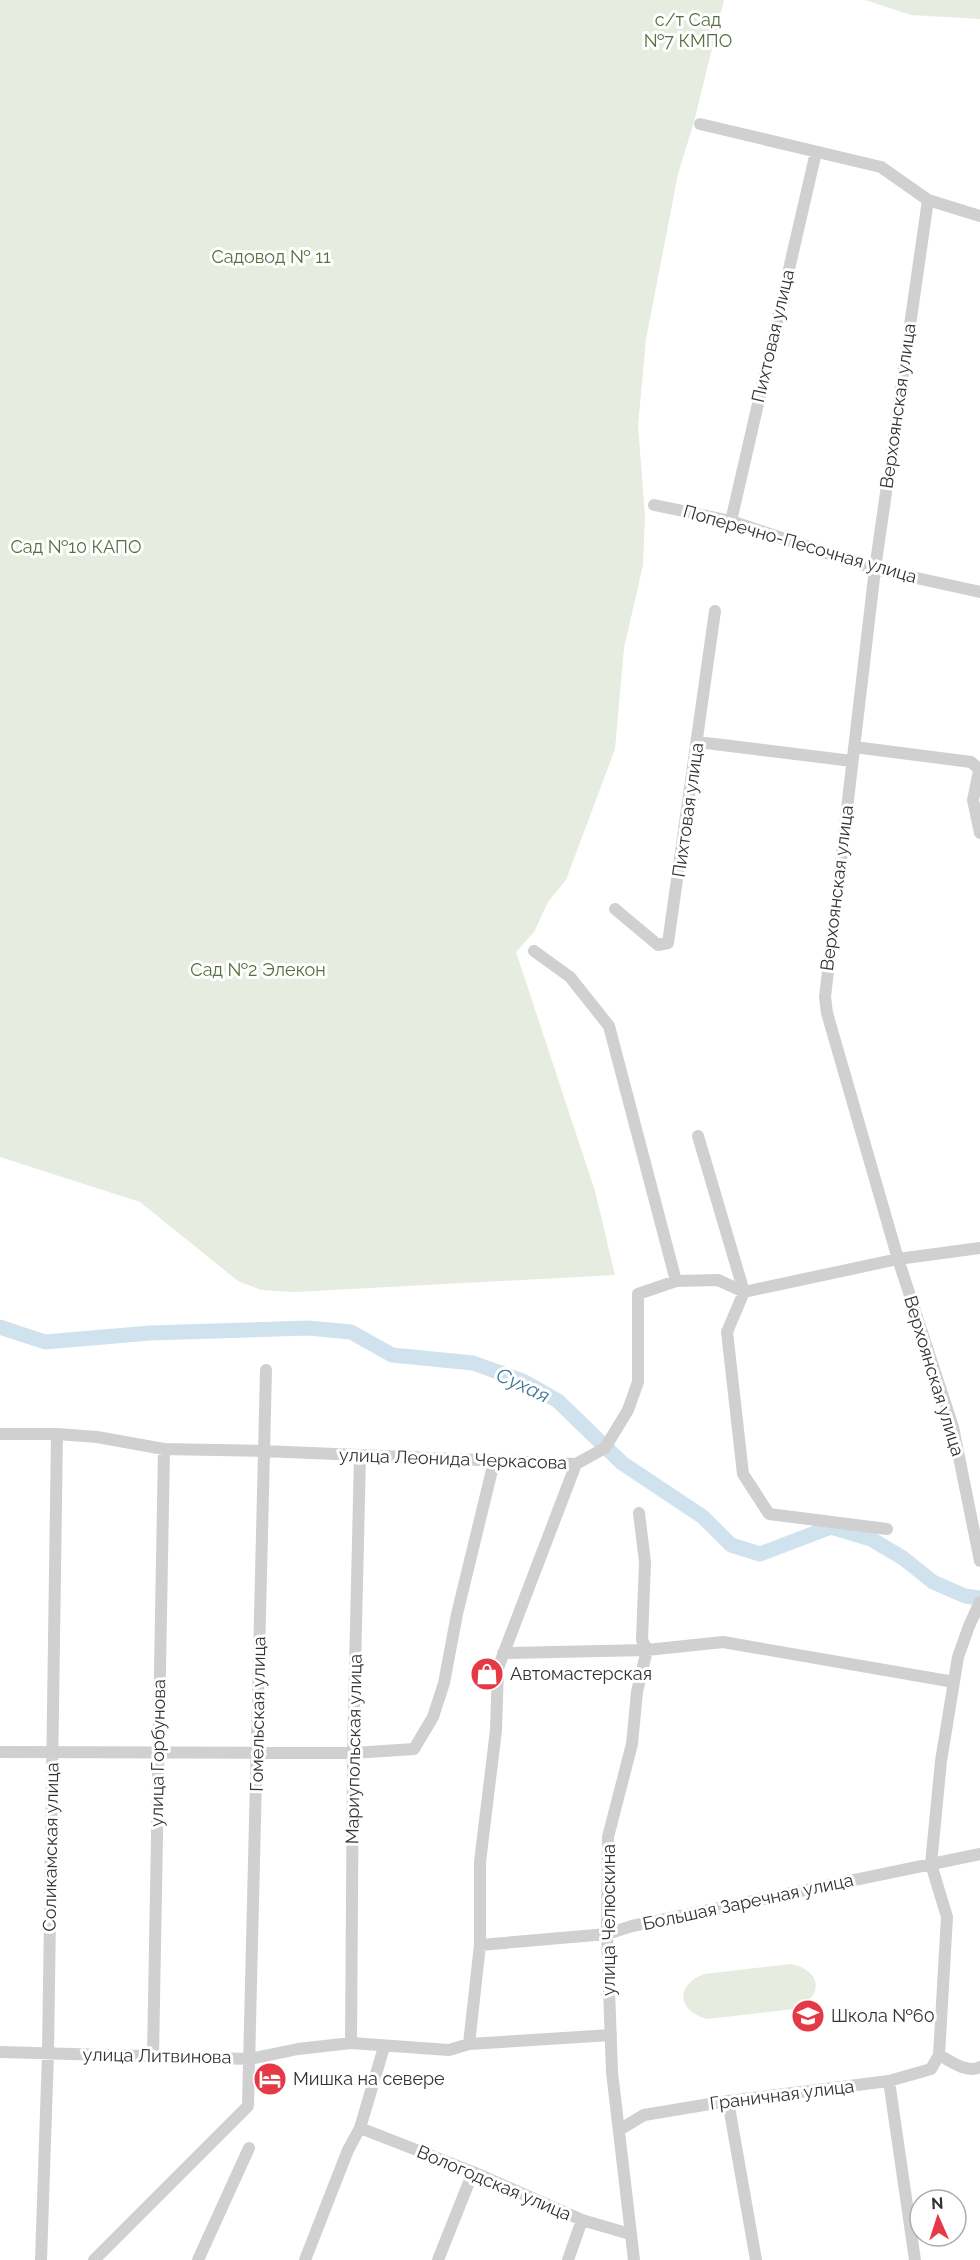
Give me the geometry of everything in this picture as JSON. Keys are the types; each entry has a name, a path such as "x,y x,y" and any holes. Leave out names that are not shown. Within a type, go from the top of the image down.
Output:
{"street":[{"path":"700,124 882,167 928,200 980,216"},
{"name":"Пихтовая улица","path":"730,521 816,152"},
{"name":"Верхоянская улица","path":"928,200 875,569 825,997 827,1013 898,1258 953,1427 980,1561"},
{"name":"Поперечно-Песочная улица","path":"654,505 730,521 875,569 980,592"},
{"name":"Пихтовая улица","path":"615,909 658,945 668,943 715,611"},
{"path":"698,742 852,761"},
{"path":"854,747 970,762 979,770 972,800 980,833"},
{"path":"534,951 570,977 609,1026 676,1281"},
{"path":"698,1136 744,1292 727,1332 743,1474 769,1514 887,1528"},
{"path":"744,1292 898,1258 980,1248"},
{"name":"улица Леонида Черкасова","path":"0,1434 97,1437 164,1449 576,1464 605,1448 628,1410 638,1382 638,1294 676,1281 718,1280 744,1292"},
{"name":"Гомельская улица","path":"94,2260 248,2106 266,1370"},
{"name":"Соликамская улица","path":"41,2260 48,2053 57,1434"},
{"name":"улица Горбунова","path":"153,2057 164,1449"},
{"name":"Мариупольская улица","path":"351,2043 353,1753 360,1456"},
{"path":"0,1752 353,1753 414,1749 433,1717 444,1683 457,1614 494,1462"},
{"path":"470,2044 480,1945 480,1862 496,1730 498,1668 576,1464"},
{"name":"улица Челюскина","path":"634,2260 612,2072 607,1934 609,1836 632,1744 637,1692 647,1650 642,1640 645,1562 639,1513"},
{"path":"980,1602 958,1657 941,1761 931,1864 947,1917 939,2055 968,2069 975,2070 980,2067"},
{"path":"503,1653 647,1650 723,1642 954,1682"},
{"name":"Большая Заречная улица","path":"480,1945 607,1934 632,1926 980,1854"},
{"path":"306,2260 348,2150 360,2128 384,2047 449,2050 470,2044 611,2035"},
{"name":"улица Литвинова","path":"0,2052 250,2059 298,2049 351,2043 384,2047"},
{"name":"Граничная улица","path":"619,2130 644,2115 728,2101 889,2081 931,2069 939,2055"},
{"path":"889,2081 915,2260"},
{"path":"728,2101 756,2260"},
{"name":"Вологодская улица","path":"360,2128 473,2172 582,2220 630,2234"},
{"path":"198,2260 249,2148"},
{"path":"438,2260 473,2172"},
{"path":"568,2260 582,2220"}],"green space":[{"path":"0,0 724,0 694,122 678,174 646,339 638,426 645,516 643,565 624,648 615,749 566,880 548,902 534,932 516,952 595,1191 615,1275 295,1292 261,1290 238,1281 140,1202 0,1157"},
{"path":"865,0 980,0 980,19 911,15"},
{"path":"791,1964 809,1972 816,1985 811,1998 794,2009 707,2019 697,2015 685,2004 684,1991 695,1979 704,1974"}],"waterway":[{"name":"Сухая","path":"0,1327 45,1342 150,1333 308,1328 351,1332 392,1355 473,1363 523,1381 558,1401 622,1463 703,1517 731,1545 760,1554 831,1527 871,1539 903,1558 933,1582 965,1596 980,1598"}],"place":[{"name":"Автомастерская","path":"487,1674"},
{"name":"Школа №60","path":"808,2016"},
{"name":"Мишка на севере","path":"270,2079"}],"park label":[{"name":"с/т Сад №7 КМПО","path":"688,30"},
{"name":"Садовод № 11","path":"271,257"},
{"name":"Сад №10 КАПО","path":"76,547"},
{"name":"Сад №2 Элекон","path":"258,970"}]}
